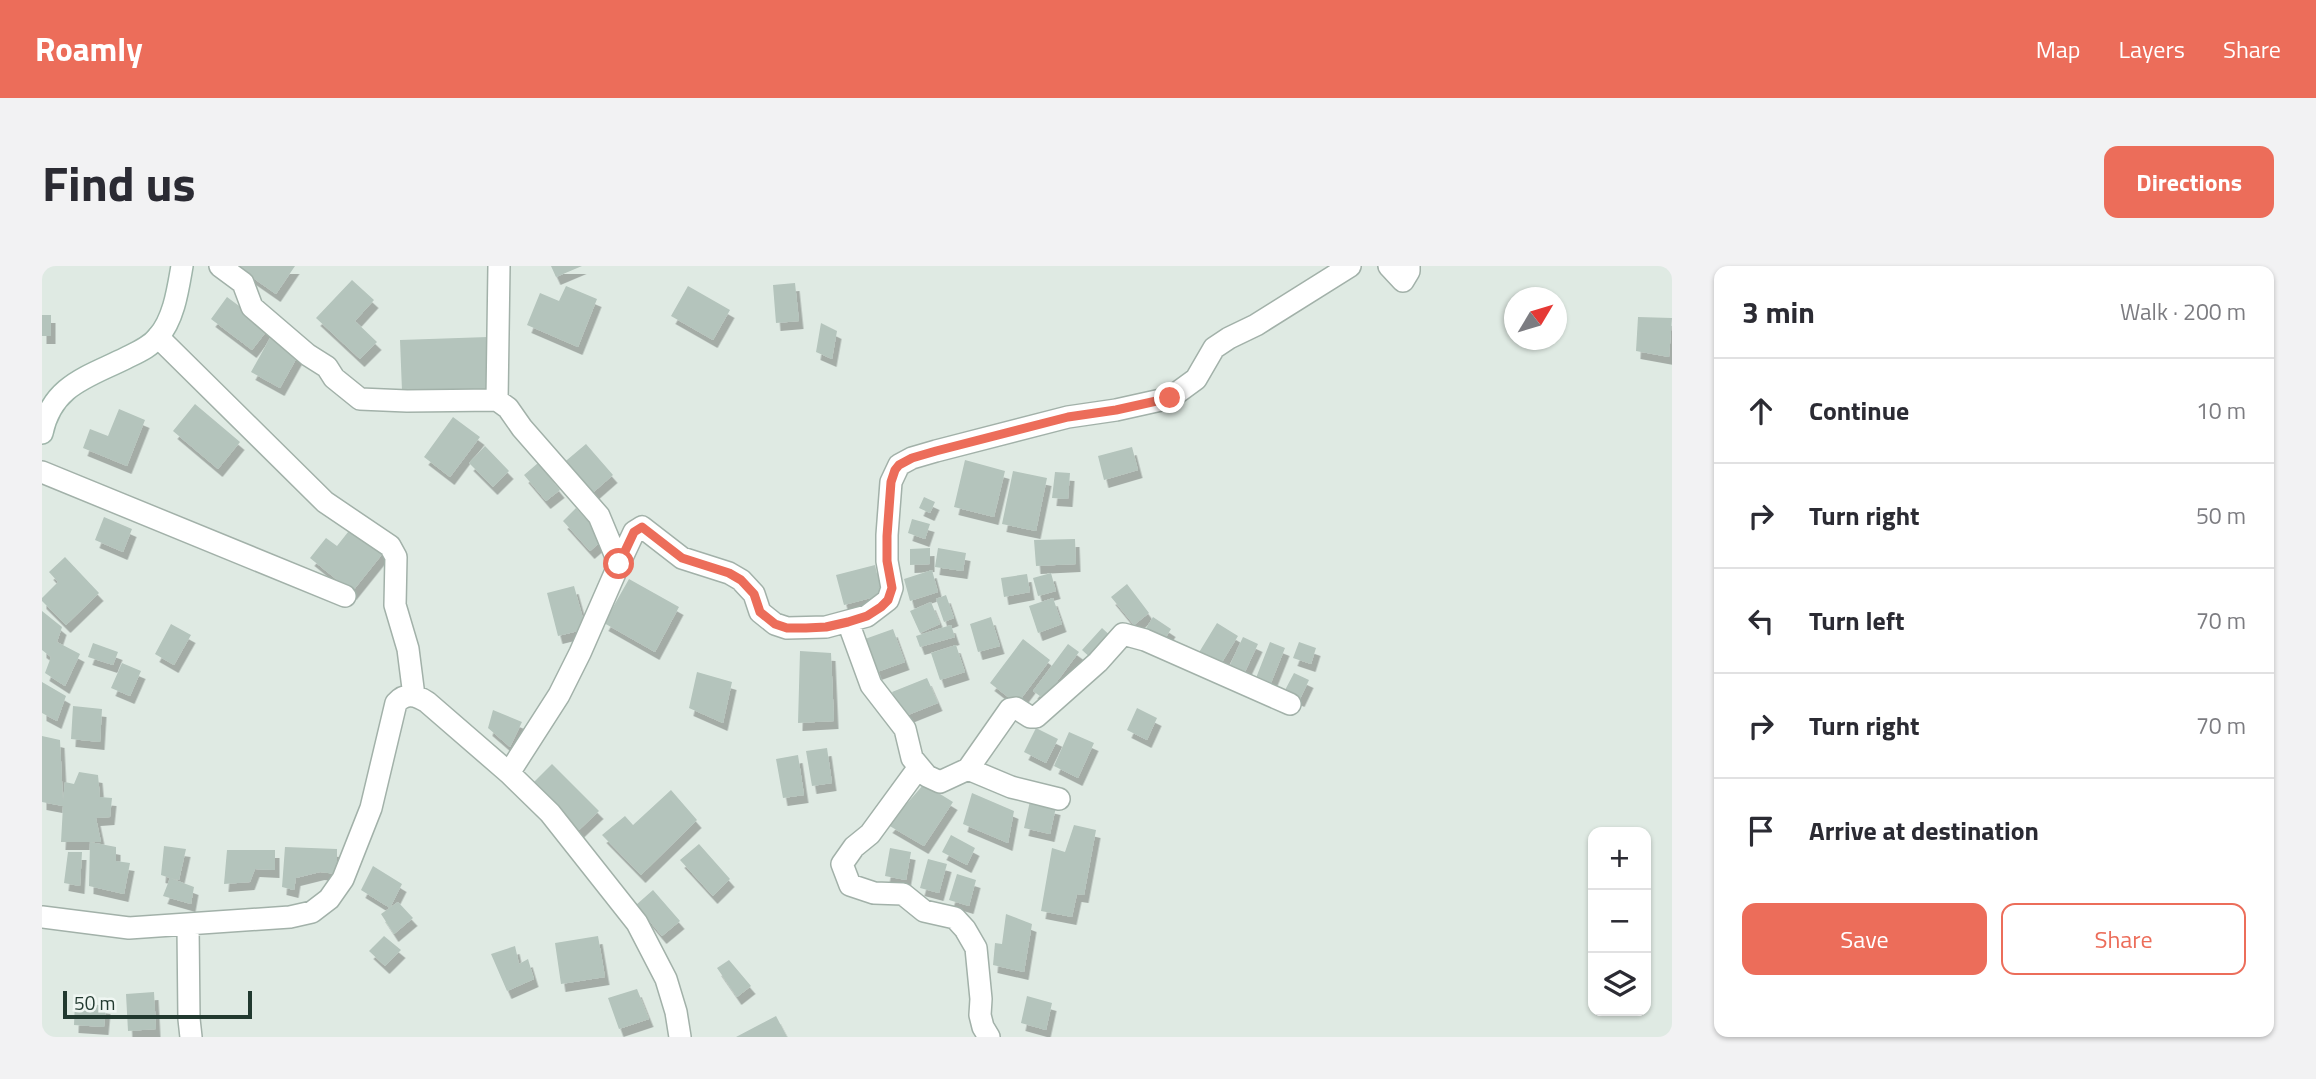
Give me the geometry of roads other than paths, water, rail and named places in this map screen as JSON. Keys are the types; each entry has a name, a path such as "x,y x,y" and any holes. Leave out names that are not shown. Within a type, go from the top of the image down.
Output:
{"street":[{"path":"42,433 46,415 60,394 76,383 147,348 158,337 177,295 182,266"},
{"path":"220,266 243,282 251,307 308,355 327,367 334,378 360,399 497,400 508,408 522,428 599,516 619,564"},
{"path":"497,400 499,266"},
{"path":"509,773 559,695 634,532 642,527 682,558 729,573 741,580 754,594 760,612 775,624 787,628 826,627 867,616 888,600 892,588 887,561 887,536 891,482 899,465 936,451 1068,417 1170,398 1196,379 1214,348 1350,266"},
{"path":"1389,266 1403,281 1409,266"},
{"path":"158,337 325,502 390,545 396,557 395,605 408,649 414,696"},
{"path":"42,472 345,596"},
{"path":"848,622 871,685 905,729 912,758 927,776 940,782 968,769 1010,709 1016,708 1030,717 1036,717 1098,662 1123,634 1145,640 1290,704"},
{"path":"42,917 129,928 188,926 290,917 312,912 329,899 343,879 371,808 396,703 401,698 414,696 427,702 509,773 550,813 637,923 666,979 680,1037"},
{"path":"919,767 870,834 854,847 842,864 850,885 874,893 902,894 925,911 955,918 965,929 976,948 980,1015 989,1037"},
{"path":"968,769 1012,787 1059,799"},
{"path":"188,926 191,1037"}]}
